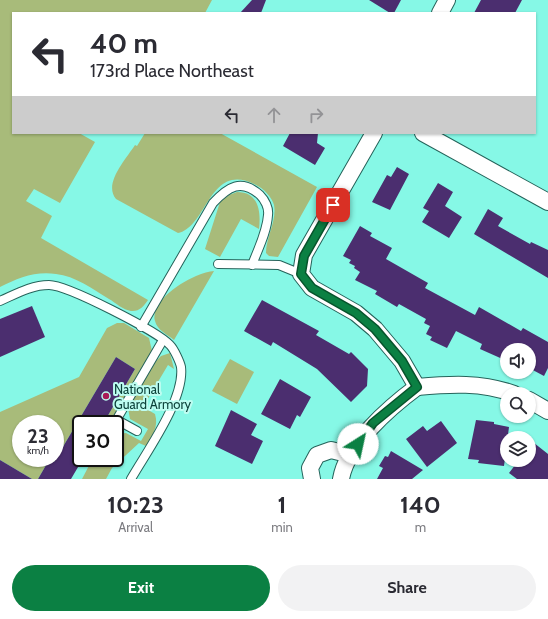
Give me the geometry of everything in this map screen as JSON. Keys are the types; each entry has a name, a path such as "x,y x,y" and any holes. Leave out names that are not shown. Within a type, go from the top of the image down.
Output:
{"street":[{"path":"441,12 447,0"},
{"path":"373,134 304,256 301,274 312,288 356,313 375,329 402,361 417,387"},
{"path":"425,134 548,202"},
{"path":"341,479 351,455 373,423 417,387 452,384 479,385 500,390"},
{"path":"536,404 548,411"},
{"path":"312,479 310,468 317,455 332,450 351,455"}],"lane":[{"path":"141,327 213,203 222,193 236,186 244,186 257,193 266,203 268,213 265,230 252,265"},
{"path":"218,264 279,265 301,274"},
{"path":"0,301 23,290 50,285 64,288 125,317 171,345 180,366 180,383 175,401 131,479"},
{"path":"119,415 163,340"},
{"path":"124,426 138,431"}],"green space":[{"path":"0,0 212,0 206,12 12,12 12,134 81,134 95,142 60,203 34,189 26,201 52,216 41,238 148,300 139,310 131,311 70,277 48,273 27,276 0,287"},
{"path":"144,134 222,134 317,187 278,257 269,256 266,253 266,247 273,223 275,211 274,205 267,193 256,185 240,180 228,181 211,197 188,228 178,233 116,199 112,186 114,179 135,145 137,146"},
{"path":"237,192 250,195 257,204 260,216 259,229 241,219 220,257 205,249 220,202 229,195"},
{"path":"214,271 174,340 160,330 155,321 155,312 166,295 196,276"},
{"path":"117,323 124,323 149,338 152,351 116,415 108,415 135,369 116,357 82,415 72,415 72,432 64,445 64,415 12,415 12,467 45,467 38,479 32,479 0,460 0,412 79,377 107,328"},
{"path":"170,353 174,369 168,365 143,407 155,414 156,423 154,431 146,446 139,443 124,457 124,433 141,441 148,429 130,419 128,408 156,361 161,356"},
{"path":"230,359 254,372 237,404 212,391"},
{"path":"88,467 113,467 106,479 82,479"}],"building":[{"path":"252,0 266,0 261,12 241,12"},
{"path":"369,0 401,0 395,12 388,12"},
{"path":"481,0 522,0 516,12 475,12"},
{"path":"289,134 318,134 317,143 325,148 315,165 283,146"},
{"path":"397,167 409,174 390,210 372,202 387,175 391,177"},
{"path":"438,183 453,192 445,206 462,217 449,238 422,222 429,211 423,208"},
{"path":"488,209 503,218 498,226 530,244 531,242 548,250 548,278 474,234"},
{"path":"360,226 372,233 370,236 392,248 386,259 428,283 425,288 475,315 479,307 521,331 523,328 548,342 548,368 544,376 536,372 536,343 500,343 500,358 480,349 482,344 456,331 447,348 430,340 432,337 426,334 430,326 424,323 426,319 399,304 397,307 375,294 377,291 355,280 360,272 354,268 355,266 349,263 351,260 343,256"},
{"path":"262,300 319,331 316,335 349,354 351,352 368,369 367,386 351,402 317,369 273,342 271,346 244,331"},
{"path":"32,306 45,337 0,357 0,319"},
{"name":"National Guard Armory","path":"116,357 135,369 108,415 82,415"},
{"path":"280,379 311,397 300,417 297,415 290,429 261,414"},
{"path":"231,410 257,424 251,435 263,441 252,464 215,446"},
{"path":"476,420 494,422 494,424 509,427 508,431 500,431 500,466 478,463 479,460 468,459"},
{"path":"441,421 457,443 427,467 406,439 423,426 427,431"},
{"name":"National Guard Armory","path":"72,432 72,467 78,467 71,479 38,479 45,467 64,467 64,445"},
{"path":"536,445 548,454 548,479 517,479 509,473 514,467 536,467"},
{"path":"391,451 423,470 412,479 377,479 383,468 379,466 385,456 388,457"},
{"path":"0,460 32,479 0,479"}],"place":[{"name":"National Guard Armory","path":"106,396"}],"route":[{"path":"333,205 304,256 301,274 312,288 356,313 375,329 391,345 417,387 373,423 358,444"}]}
